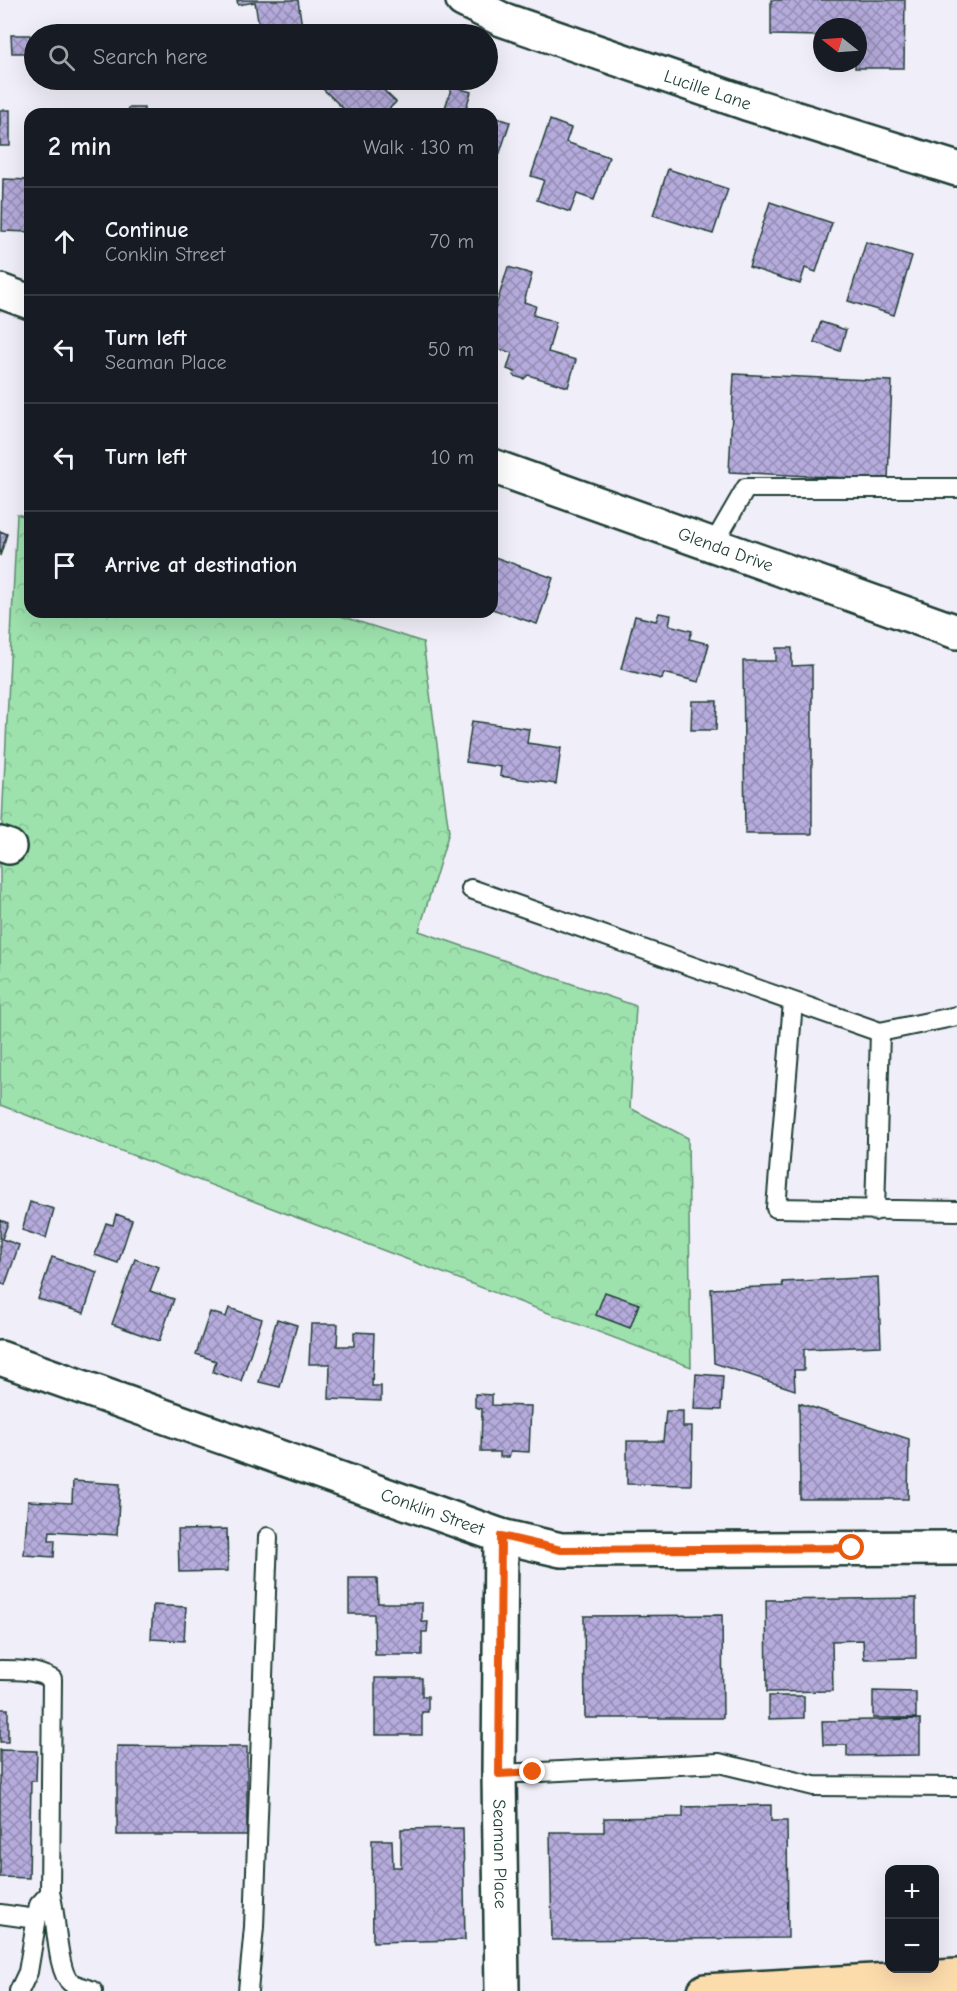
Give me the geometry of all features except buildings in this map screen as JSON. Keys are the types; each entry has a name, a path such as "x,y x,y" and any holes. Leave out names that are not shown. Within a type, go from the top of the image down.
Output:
{"main road":[{"path":"705,1991 957,1976"}],"street":[{"name":"Lucille Lane","path":"464,0 501,19 556,38 746,103 957,169"},
{"path":"0,291 24,300"},
{"name":"Glenda Drive","path":"498,468 957,632"},
{"name":"Conklin Street","path":"0,1358 501,1536 561,1550 957,1548"},
{"name":"Seaman Place","path":"501,1536 499,1774 501,1991"}],"lane":[{"path":"712,545 746,488 957,488"},
{"path":"471,889 880,1032 957,1016"},
{"path":"793,1002 776,1208 957,1211"},
{"path":"874,1211 880,1032"},
{"path":"248,1991 254,1927 268,1537"},
{"path":"0,1670 40,1672 52,1679 50,1893 55,1908 60,1964 70,1981 93,1991"},
{"path":"499,1774 719,1763 814,1786 957,1787"},
{"path":"19,1991 28,1972 39,1905 50,1893"},
{"path":"0,1914 36,1919"}],"green space":[{"path":"17,514 24,516 24,618 347,618 423,642 449,832 419,931 636,1006 630,1108 688,1138 691,1367 0,1105 0,865"}],"route":[{"path":"533,1772 499,1774 501,1536 561,1550 852,1548"}]}
